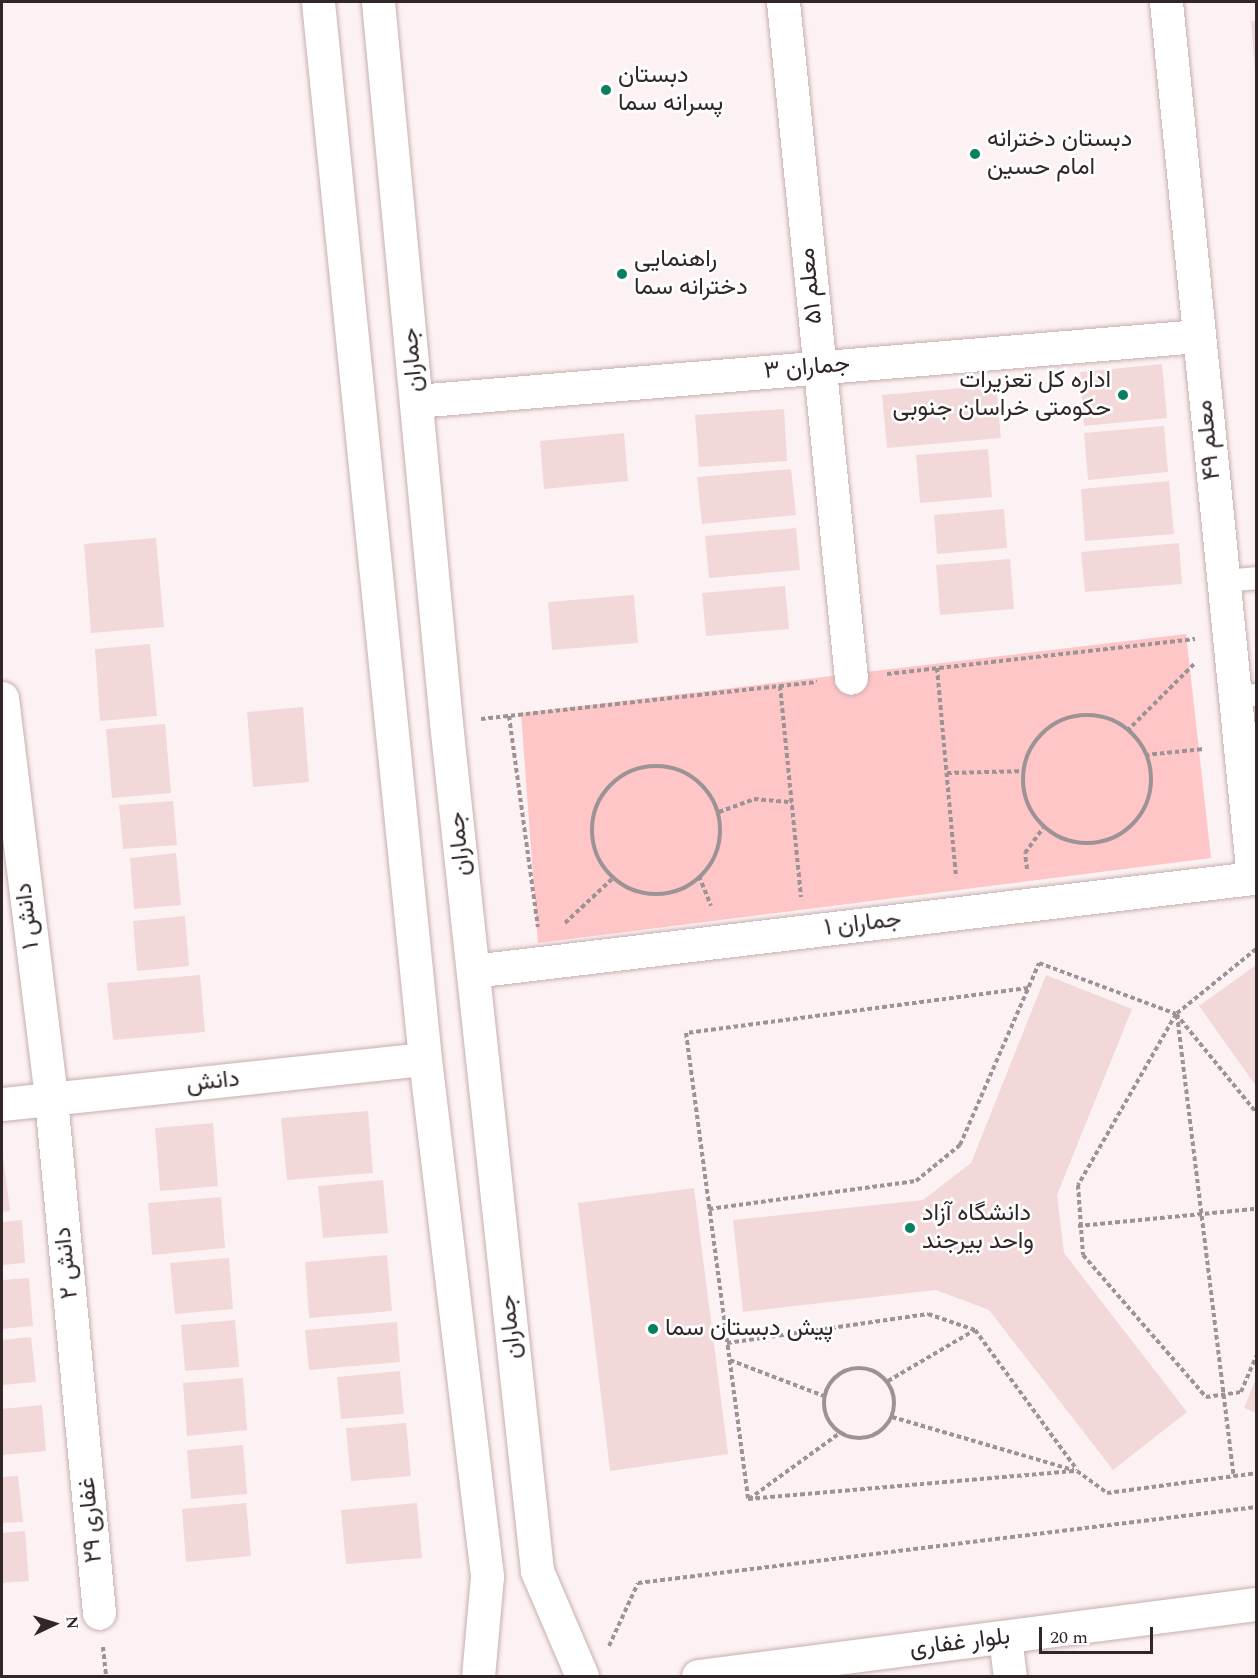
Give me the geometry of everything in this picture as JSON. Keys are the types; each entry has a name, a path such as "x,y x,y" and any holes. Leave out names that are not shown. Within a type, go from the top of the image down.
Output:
{"street":[{"path":"318,2 425,1059 487,1576 478,1677"},
{"name":"جماران","path":"378,2 473,971 537,1571 593,1666"},
{"name":"معلم ۵۱","path":"783,2 851,678"},
{"name":"معلم ۴۹","path":"1166,2 1229,635 1246,696 1240,745 1253,878"},
{"name":"جماران ۳","path":"416,401 1198,336"},
{"name":"دانش ۱","path":"2,698 51,1099"},
{"name":"جماران ۱","path":"473,971 1253,878"},
{"name":"دانش","path":"2,1104 425,1059"},
{"name":"دانش ۲","path":"51,1099 83,1426"},
{"name":"غفاری ۲۹","path":"83,1426 99,1613"},
{"path":"476,1484 527,1478"},
{"name":"بلوار غفاری","path":"698,1677 1257,1604"},
{"path":"1005,1637 1010,1677"}],"lane":[{"path":"1224,581 1257,578"}],"path":[{"path":"1127,731 1165,688 1229,635"},
{"path":"937,668 960,913"},
{"path":"780,686 804,931"},
{"path":"1078,714 1115,720 1127,731 1145,755 1152,780 1140,816 1113,840 1076,844 1043,828 1024,796 1024,760 1045,729 1078,714"},
{"path":"509,716 543,963"},
{"path":"1145,755 1240,745"},
{"path":"647,765 684,771 711,796 719,812 721,831 710,867 682,890 645,895 612,879 592,848 593,810 614,780 647,765"},
{"path":"946,773 1024,771"},
{"path":"719,812 754,799 792,802"},
{"path":"1031,904 1025,853 1043,828"},
{"path":"543,963 567,919 612,879"},
{"path":"1257,950 1176,1014 1078,1185 1078,1226 1083,1255 1206,1397 1241,1392 1257,1356"},
{"path":"709,1209 916,1181 960,1145 1039,963 1176,1014 1257,1112"},
{"path":"748,1499 686,1033 1028,988"},
{"path":"1176,1014 1234,1476"},
{"path":"1078,1226 1257,1209"},
{"path":"727,1343 928,1314 975,1330 1077,1471 1107,1493 1257,1473"},
{"path":"888,1381 975,1330"},
{"path":"730,1360 824,1396"},
{"path":"851,1368 872,1369 888,1381 895,1399 892,1417 879,1434 859,1439 840,1433 826,1417 824,1396 833,1378 851,1368"},
{"path":"892,1417 1077,1471"},
{"path":"748,1499 840,1433"},
{"path":"748,1499 1077,1471"},
{"path":"593,1666 638,1583 1257,1507"}],"shaded area":[{"path":"1186,634 1211,858 538,943 521,713"}],"building":[{"path":"1251,21 1256,21 1256,71 1255,71"},
{"name":"اداره کل تعزیرات حکومتی خراسان جنوبی","path":"1162,364 1167,418 1084,426 1080,372"},
{"path":"996,385 1001,438 887,448 882,395"},
{"path":"784,409 787,461 699,467 695,415"},
{"path":"1164,426 1168,472 1088,480 1084,433"},
{"path":"624,433 628,481 544,489 540,441"},
{"path":"988,449 992,497 920,503 916,455"},
{"path":"791,469 796,515 702,524 697,477"},
{"path":"1169,481 1174,534 1085,541 1081,489"},
{"path":"1004,509 1007,548 937,554 934,515"},
{"path":"796,528 800,570 709,578 705,536"},
{"path":"156,538 164,627 91,633 84,544"},
{"path":"1179,543 1182,584 1085,592 1081,552"},
{"path":"1010,559 1014,609 940,615 936,565"},
{"path":"785,586 789,629 706,636 702,593"},
{"path":"634,595 638,643 552,650 548,602"},
{"path":"150,644 157,716 100,721 95,649"},
{"path":"303,707 309,782 253,787 247,712"},
{"path":"165,724 171,793 112,798 106,729"},
{"path":"173,801 177,845 123,849 119,805"},
{"path":"176,853 181,905 134,909 130,858"},
{"path":"185,916 189,966 137,971 133,921"},
{"path":"1256,965 1256,1086 1199,1006"},
{"path":"200,975 205,1032 113,1040 107,983"},
{"path":"1046,975 1132,1009 1057,1195 1064,1253 1187,1412 1113,1470 989,1310 936,1290 743,1312 733,1220 923,1200 971,1163"},
{"path":"368,1111 373,1173 287,1180 281,1118"},
{"path":"213,1123 218,1186 160,1191 155,1128"},
{"path":"2,1148 10,1211 2,1212"},
{"path":"383,1180 388,1233 323,1238 318,1186"},
{"name":"پیش دبستان سما","path":"694,1188 728,1454 610,1471 578,1203"},
{"path":"221,1197 225,1248 152,1255 148,1203"},
{"path":"22,1220 25,1263 2,1265 2,1222"},
{"path":"387,1255 392,1311 309,1318 305,1262"},
{"path":"229,1258 233,1309 175,1314 170,1263"},
{"path":"29,1278 33,1326 2,1329 2,1280"},
{"path":"235,1320 239,1367 185,1371 181,1325"},
{"path":"397,1322 400,1362 309,1370 305,1330"},
{"path":"31,1337 36,1382 2,1385 2,1340"},
{"path":"400,1371 404,1414 341,1419 337,1377"},
{"path":"243,1378 247,1430 187,1436 183,1383"},
{"path":"1256,1378 1256,1413 1244,1408"},
{"path":"42,1405 46,1451 2,1455 2,1409"},
{"path":"406,1423 411,1476 351,1481 346,1428"},
{"path":"243,1445 247,1494 191,1499 187,1450"},
{"path":"18,1476 23,1522 2,1523 2,1477"},
{"path":"246,1503 251,1556 186,1562 182,1509"},
{"path":"417,1503 422,1558 346,1564 341,1510"},
{"path":"25,1531 29,1581 2,1583 2,1533"}],"place":[{"name":"دبستان پسرانه سما","path":"606,90"},
{"name":"دبستان دخترانه امام حسین","path":"975,154"},
{"name":"راهنمایی دخترانه سما","path":"622,274"},
{"name":"اداره کل تعزیرات حکومتی خراسان جنوبی","path":"1123,395"},
{"name":"دانشگاه آزاد واحد بیرجند","path":"910,1228"},
{"name":"پیش دبستان سما","path":"653,1329"}]}
